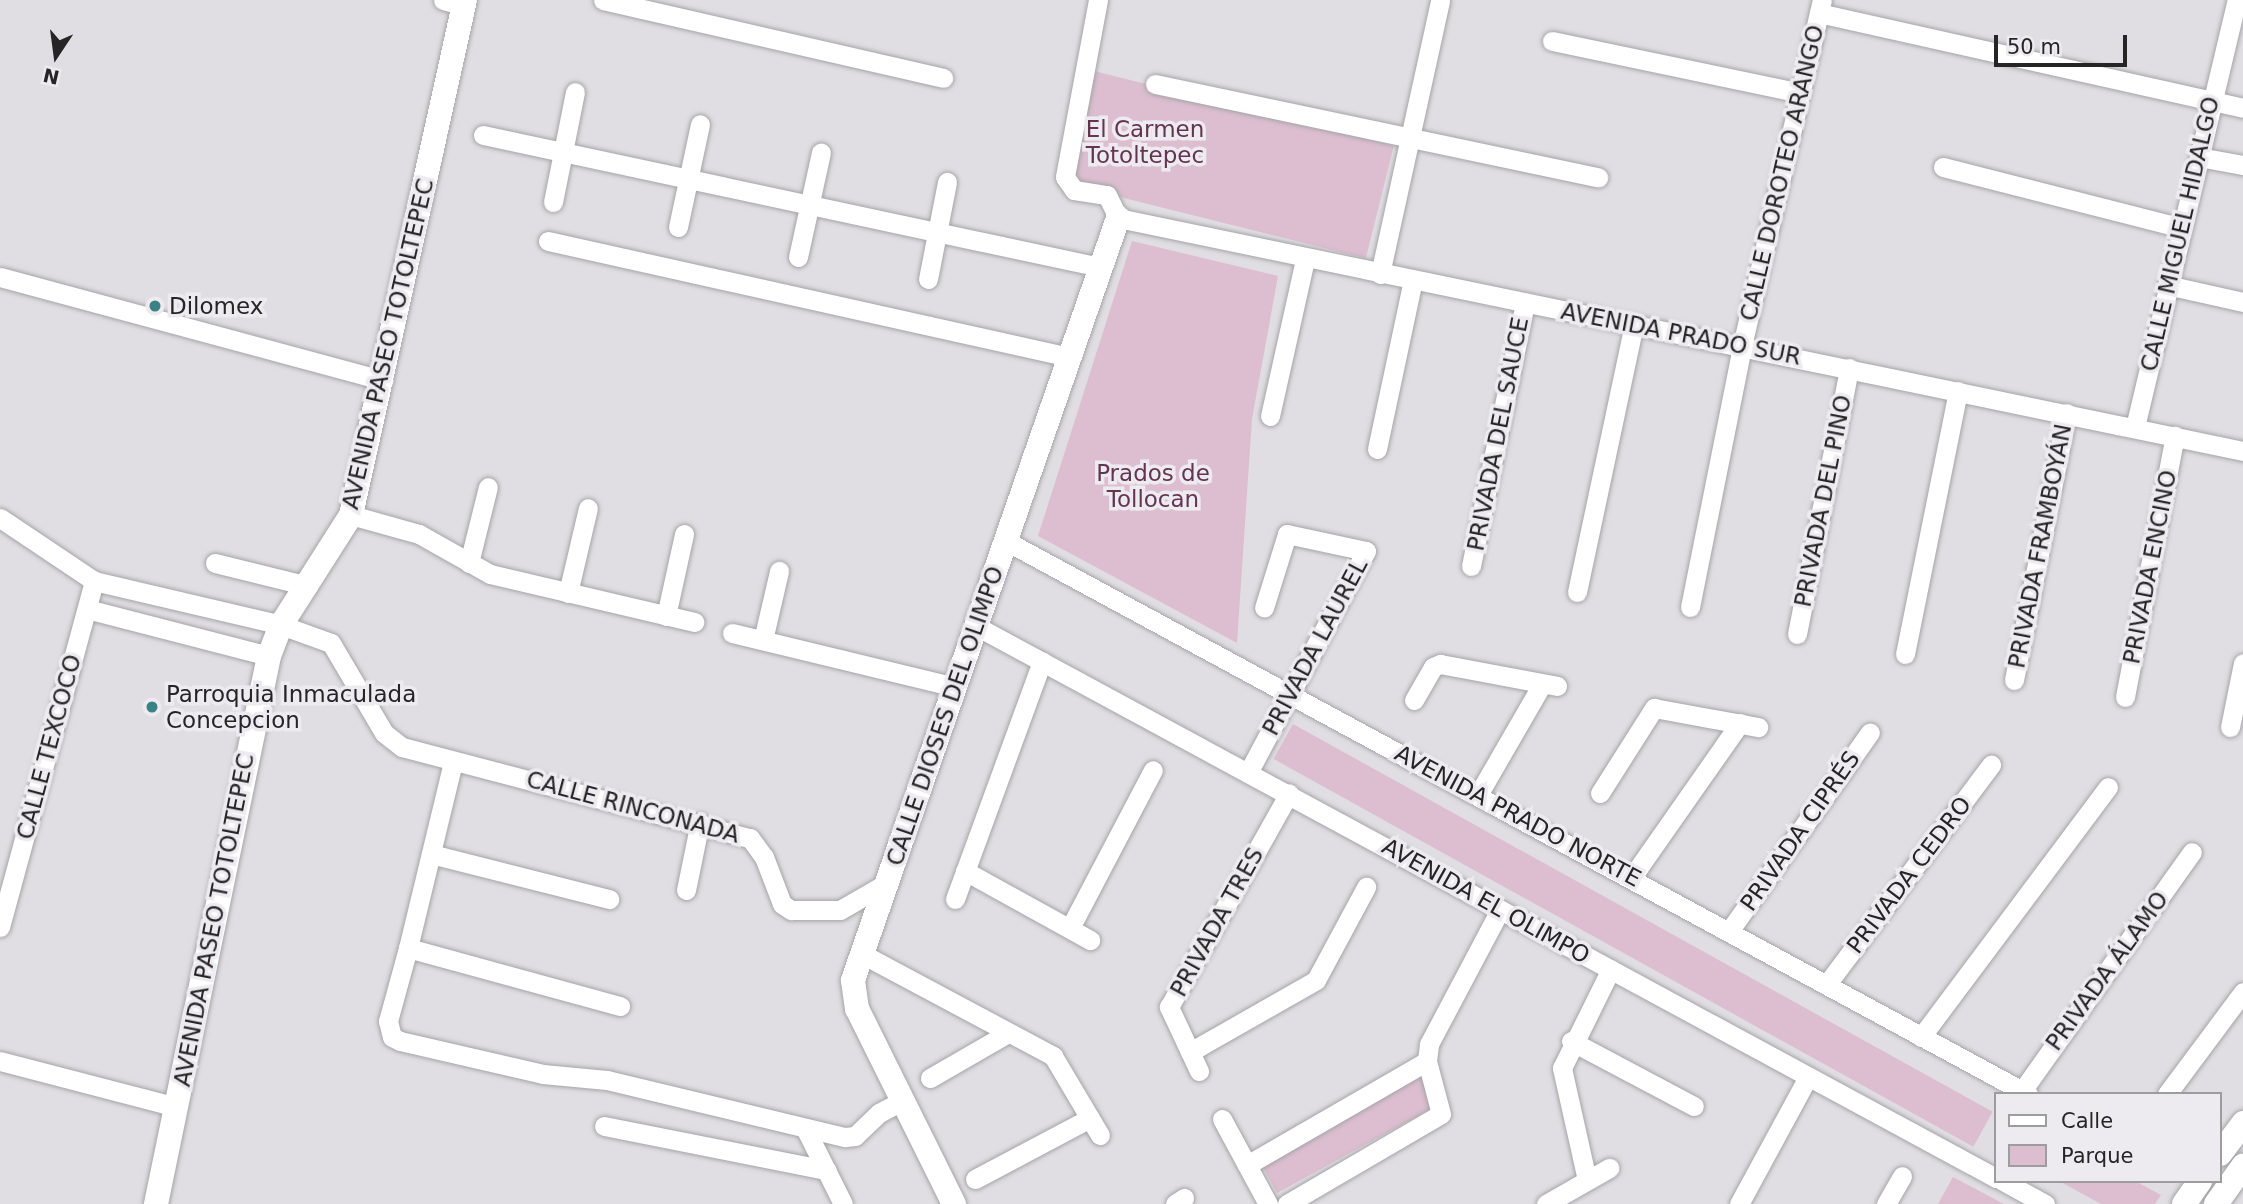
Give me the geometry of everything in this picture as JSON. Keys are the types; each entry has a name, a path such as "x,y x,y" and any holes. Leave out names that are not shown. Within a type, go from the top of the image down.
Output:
{"main road":[{"name":"AVENIDA PASEO TOTOLTEPEC","path":"156,1204 269,656 281,625 351,515 383,380 457,2"},
{"name":"CALLE DIOSES DEL OLIMPO","path":"954,1204 853,1001 853,980 1118,218"},
{"path":"2222,1151 2243,1123"},
{"path":"2218,1201 2243,1166"}],"street":[{"path":"603,0 943,78"},
{"path":"1098,0 1065,177 1074,190 1107,195 1118,218"},
{"path":"1380,274 1440,0"},
{"name":"CALLE MIGUEL HIDALGO","path":"2135,427 2236,0"},
{"path":"1821,7 2243,108"},
{"name":"CALLE DOROTEO ARANGO","path":"1690,607 1742,346 1821,7"},
{"path":"1552,41 1801,93"},
{"path":"1155,84 1598,177"},
{"path":"553,202 575,92"},
{"path":"678,227 700,124"},
{"path":"483,135 1100,267"},
{"path":"798,257 821,152"},
{"path":"2199,157 2243,165"},
{"path":"1943,167 2182,228"},
{"path":"928,279 947,182"},
{"name":"AVENIDA PRADO SUR","path":"1118,218 1305,259 2243,450"},
{"path":"548,241 1069,357"},
{"path":"1270,416 1305,259"},
{"path":"0,277 383,380"},
{"path":"1377,449 1413,281"},
{"path":"2167,285 2243,302"},
{"name":"PRIVADA DEL SAUCE","path":"1471,566 1525,302"},
{"path":"1577,592 1634,324"},
{"name":"PRIVADA DEL PINO","path":"1797,634 1849,368"},
{"path":"1905,654 1958,391"},
{"name":"PRIVADA FRAMBOYÁN","path":"2014,680 2067,413"},
{"name":"PRIVADA ENCINO","path":"2125,697 2175,436"},
{"path":"469,564 488,487"},
{"path":"568,593 588,508"},
{"path":"351,515 419,534 490,574 694,622"},
{"path":"0,518 94,581"},
{"path":"666,616 684,534"},
{"name":"PRIVADA LAUREL","path":"1249,771 1366,551 1287,534 1264,607"},
{"name":"AVENIDA PRADO NORTE","path":"1006,541 1632,877 2025,1092"},
{"path":"215,563 308,586"},
{"path":"763,640 779,571"},
{"name":"CALLE TEXCOCO","path":"0,927 7,871 94,581"},
{"name":"CALLE RINCONADA","path":"94,581 281,625 320,638 338,650 391,742 453,762 737,832 759,846 777,896 791,910 840,910 887,883"},
{"path":"87,608 269,656"},
{"name":"AVENIDA EL OLIMPO","path":"976,626 1249,771 1994,1177"},
{"path":"732,633 955,687"},
{"path":"955,899 1042,661"},
{"path":"2230,727 2243,663"},
{"path":"1414,700 1433,667 1440,664 1550,685 1478,794"},
{"path":"1600,793 1654,708 1749,725 1632,877"},
{"name":"PRIVADA CIPRÉS","path":"1730,930 1870,732"},
{"path":"453,762 430,854 412,949 388,1021 392,1037 543,1074 607,1080 807,1132 855,1136 879,1113 902,1101"},
{"name":"PRIVADA CEDRO","path":"1827,984 1991,765"},
{"path":"1070,928 1153,770"},
{"path":"1922,1037 2108,787"},
{"name":"PRIVADA TRES","path":"1199,1072 1169,1007 1289,793"},
{"path":"686,890 700,822"},
{"name":"PRIVADA ÁLAMO","path":"2025,1092 2192,852"},
{"path":"430,854 609,899"},
{"path":"965,871 1090,940"},
{"path":"1190,1052 1316,979 1366,887"},
{"path":"1287,1204 1436,1119 1442,1109 1427,1061 1432,1034 1500,910"},
{"path":"412,949 620,1006"},
{"path":"862,954 1053,1056 1095,1127 975,1179"},
{"path":"1587,1180 1562,1068 1571,1041 1611,969"},
{"path":"2168,1092 2243,992"},
{"path":"930,1078 1008,1033"},
{"path":"1571,1041 1694,1106"},
{"path":"0,1061 176,1107"},
{"path":"1247,1165 1427,1061"},
{"path":"1739,1204 1808,1077"},
{"path":"1222,1119 1268,1204"},
{"path":"604,1126 827,1170"},
{"path":"807,1132 843,1204"},
{"path":"1546,1204 1609,1168"},
{"path":"1886,1204 1902,1176"},
{"path":"2007,1183 2045,1204"},
{"path":"2193,1188 2218,1201"}],"green space":[{"name":"El Carmen Totoltepec","path":"1094,71 1394,146 1366,258 1066,184"},
{"name":"Prados de Tollocan","path":"1132,241 1278,276 1252,419 1237,643 1038,536"},
{"path":"1293,724 1993,1112 1973,1147 1274,759"},
{"path":"1423,1074 1432,1108 1277,1193 1263,1167"},
{"path":"1953,1177 2004,1204 1938,1204"},
{"path":"2063,1183 2139,1183 2161,1195 2155,1204 2101,1204"}],"place":[{"name":"Dilomex","path":"155,306"},
{"name":"Parroquia Inmaculada Concepcion","path":"152,707"}]}
